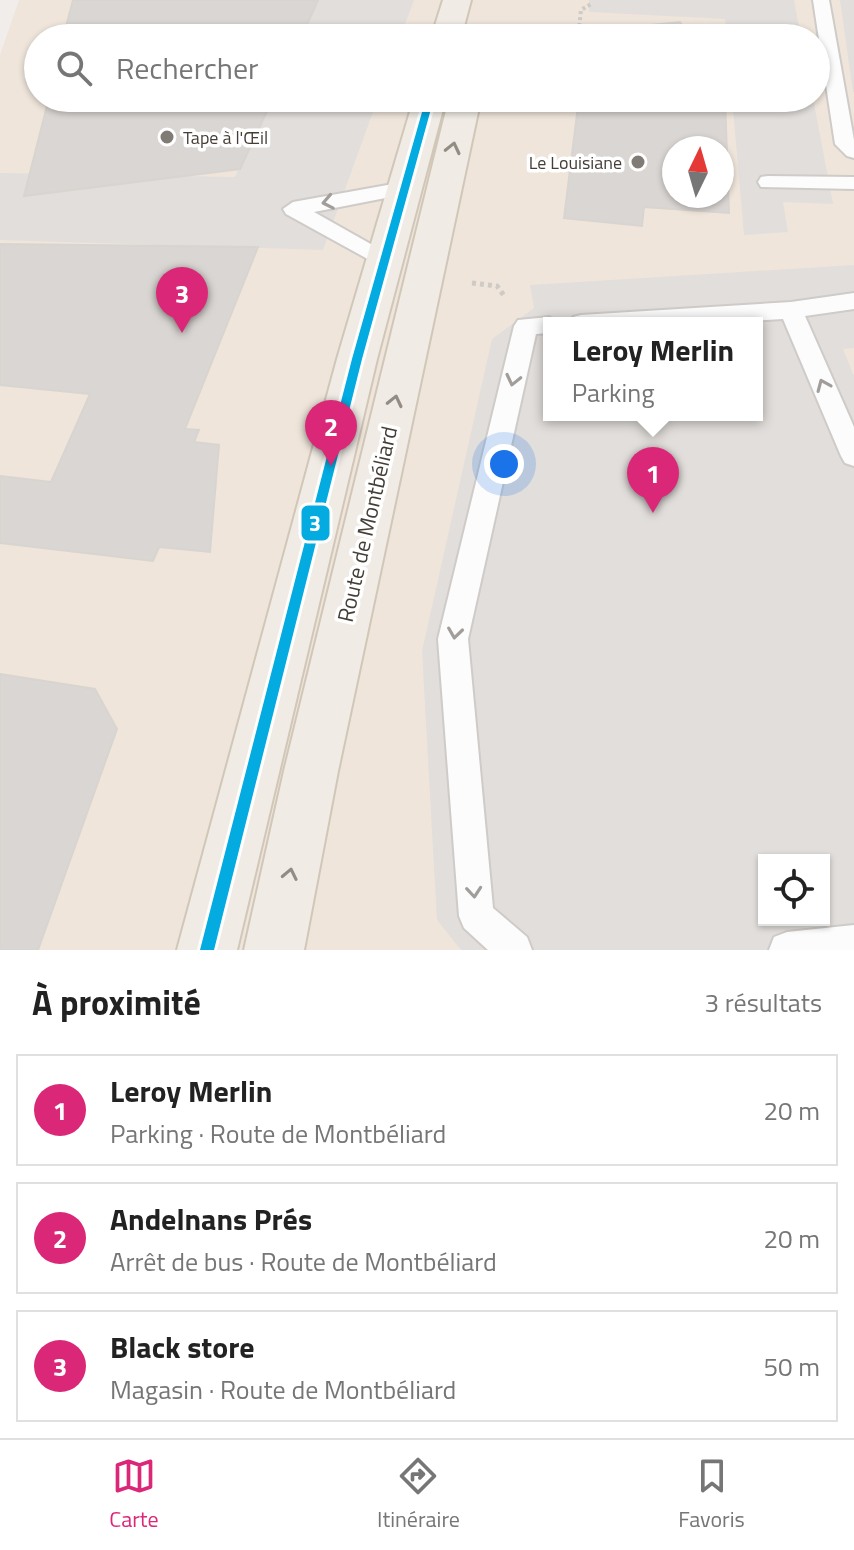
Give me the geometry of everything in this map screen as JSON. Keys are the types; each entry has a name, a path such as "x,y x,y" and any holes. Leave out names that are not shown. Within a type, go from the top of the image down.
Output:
{"main road":[{"path":"450,24 457,0"},
{"name":"Route de Montbéliard","path":"274,950 314,755 404,269 404,188 426,112"},
{"name":"Route de Montbéliard","path":"207,950 255,754 404,269 460,112"}],"lane":[{"path":"821,0 825,24"},
{"path":"830,53 845,144 854,152"},
{"path":"833,71 854,82"},
{"path":"768,182 854,183"},
{"path":"404,188 293,209 404,269"},
{"path":"678,317 791,310 854,301"},
{"path":"791,310 854,456"},
{"path":"514,950 476,916 453,639 538,326"},
{"path":"787,950 854,943"}],"path":[{"path":"580,24 581,10 593,3"},
{"path":"404,269 497,286 538,326"}],"shaded area":[{"path":"19,0 854,0 854,950 0,950 0,55"},
{"path":"316,0 414,0 405,24 305,24"},
{"path":"589,0 794,0 798,24 726,24 725,19 589,12"},
{"path":"840,0 854,0 854,92 853,92"},
{"path":"265,112 373,112 323,250 0,240 0,173 235,177"},
{"path":"733,112 816,112 833,204 783,202 788,232 744,235"},
{"path":"854,265 854,348 843,349 854,376 854,950 461,950 437,920 422,651 492,339 534,308 530,285"}],"building":[{"path":"73,0 318,0 307,24 67,24"},
{"path":"45,112 266,112 240,169 24,196"},
{"name":"Le Louisiane","path":"577,112 725,112 726,136 662,136 662,208 729,208 729,213 644,207 642,226 564,218"},
{"path":"0,244 258,247 185,429 199,430 194,442 219,445 210,552 159,547 153,561 0,543 0,476 51,482 90,394 0,385"},
{"path":"0,674 95,689 117,729 38,950 0,950"}],"transit line":[{"name":"3","path":"207,950 357,359 426,112"}],"place":[{"name":"Tape à l'Œil","path":"167,137"},
{"name":"Le Louisiane","path":"638,162"},
{"name":"Black store","path":"182,333"},
{"name":"Andelnans Prés","path":"331,466"},
{"name":"Leroy Merlin","path":"653,513"}]}
